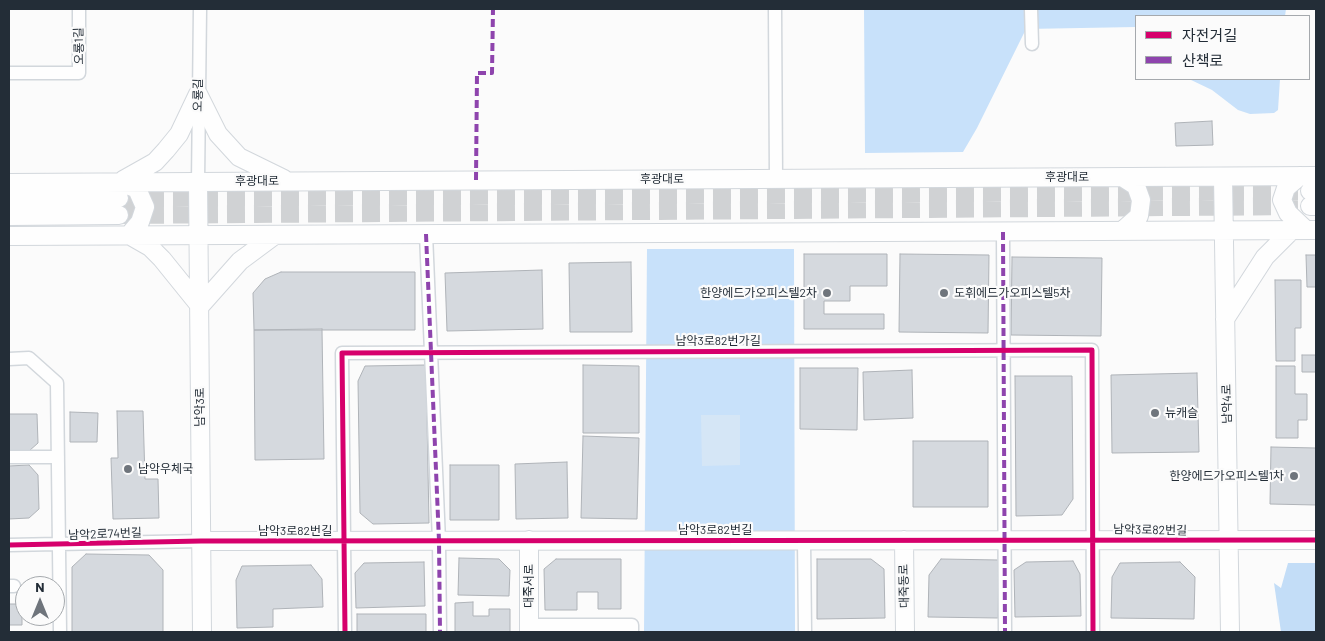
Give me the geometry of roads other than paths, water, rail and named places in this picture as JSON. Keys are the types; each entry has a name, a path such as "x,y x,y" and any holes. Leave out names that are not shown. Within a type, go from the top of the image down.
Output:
{"street":[{"name":"오룡1길","path":"9,73 80,73 79,9"},
{"name":"오룡길","path":"198,182 200,9"},
{"path":"775,9 776,179"},
{"path":"1031,9 1032,44"},
{"path":"198,94 218,134 239,157 289,181"},
{"path":"120,198 179,134 198,94"},
{"path":"1122,177 1136,186 1141,200 1139,216 1122,231"},
{"name":"후광대로","path":"9,216 120,198 198,182 1223,177 1311,191"},
{"name":"남악4로","path":"1223,177 1230,632"},
{"name":"남악3로","path":"198,182 200,235 202,632"},
{"name":"후광대로","path":"9,183 120,198"},
{"path":"1304,230 1288,213 1282,200 1286,188 1311,191"},
{"path":"120,198 138,189 144,207 140,222 129,235"},
{"name":"후광대로","path":"9,199 120,198"},
{"path":"9,236 1304,230"},
{"path":"1225,319 1265,257 1304,230"},
{"path":"1002,232 1005,632"},
{"path":"426,234 439,541 440,632"},
{"path":"129,235 150,248 162,259 200,306 240,261 275,235"},
{"name":"남악3로82번가길","path":"344,541 342,353 1002,350 1092,350 1093,539"},
{"path":"9,358 30,358 58,383 60,632"},
{"path":"9,457 58,457"},
{"path":"1093,539 1094,632"},
{"name":"남악3로82번길","path":"201,541 1093,539 1229,542 1316,540"},
{"name":"대죽서로","path":"529,540 529,629"},
{"path":"804,540 806,632"},
{"name":"대죽동로","path":"904,540 905,632"},
{"name":"남악2로74번길","path":"9,545 201,541"},
{"path":"344,541 345,632"},
{"path":"529,629 632,625 632,632"}],"tunnel":[{"path":"119,198 1310,191"},
{"path":"119,215 1310,206"}],"place":[{"name":"한양에드가오피스텔2차","path":"827,293"},
{"name":"도휘에드가오피스텔5차","path":"944,293"},
{"name":"뉴캐슬","path":"1155,413"},
{"name":"남악우체국","path":"128,469"},
{"name":"한양에드가오피스텔1차","path":"1294,476"}]}
